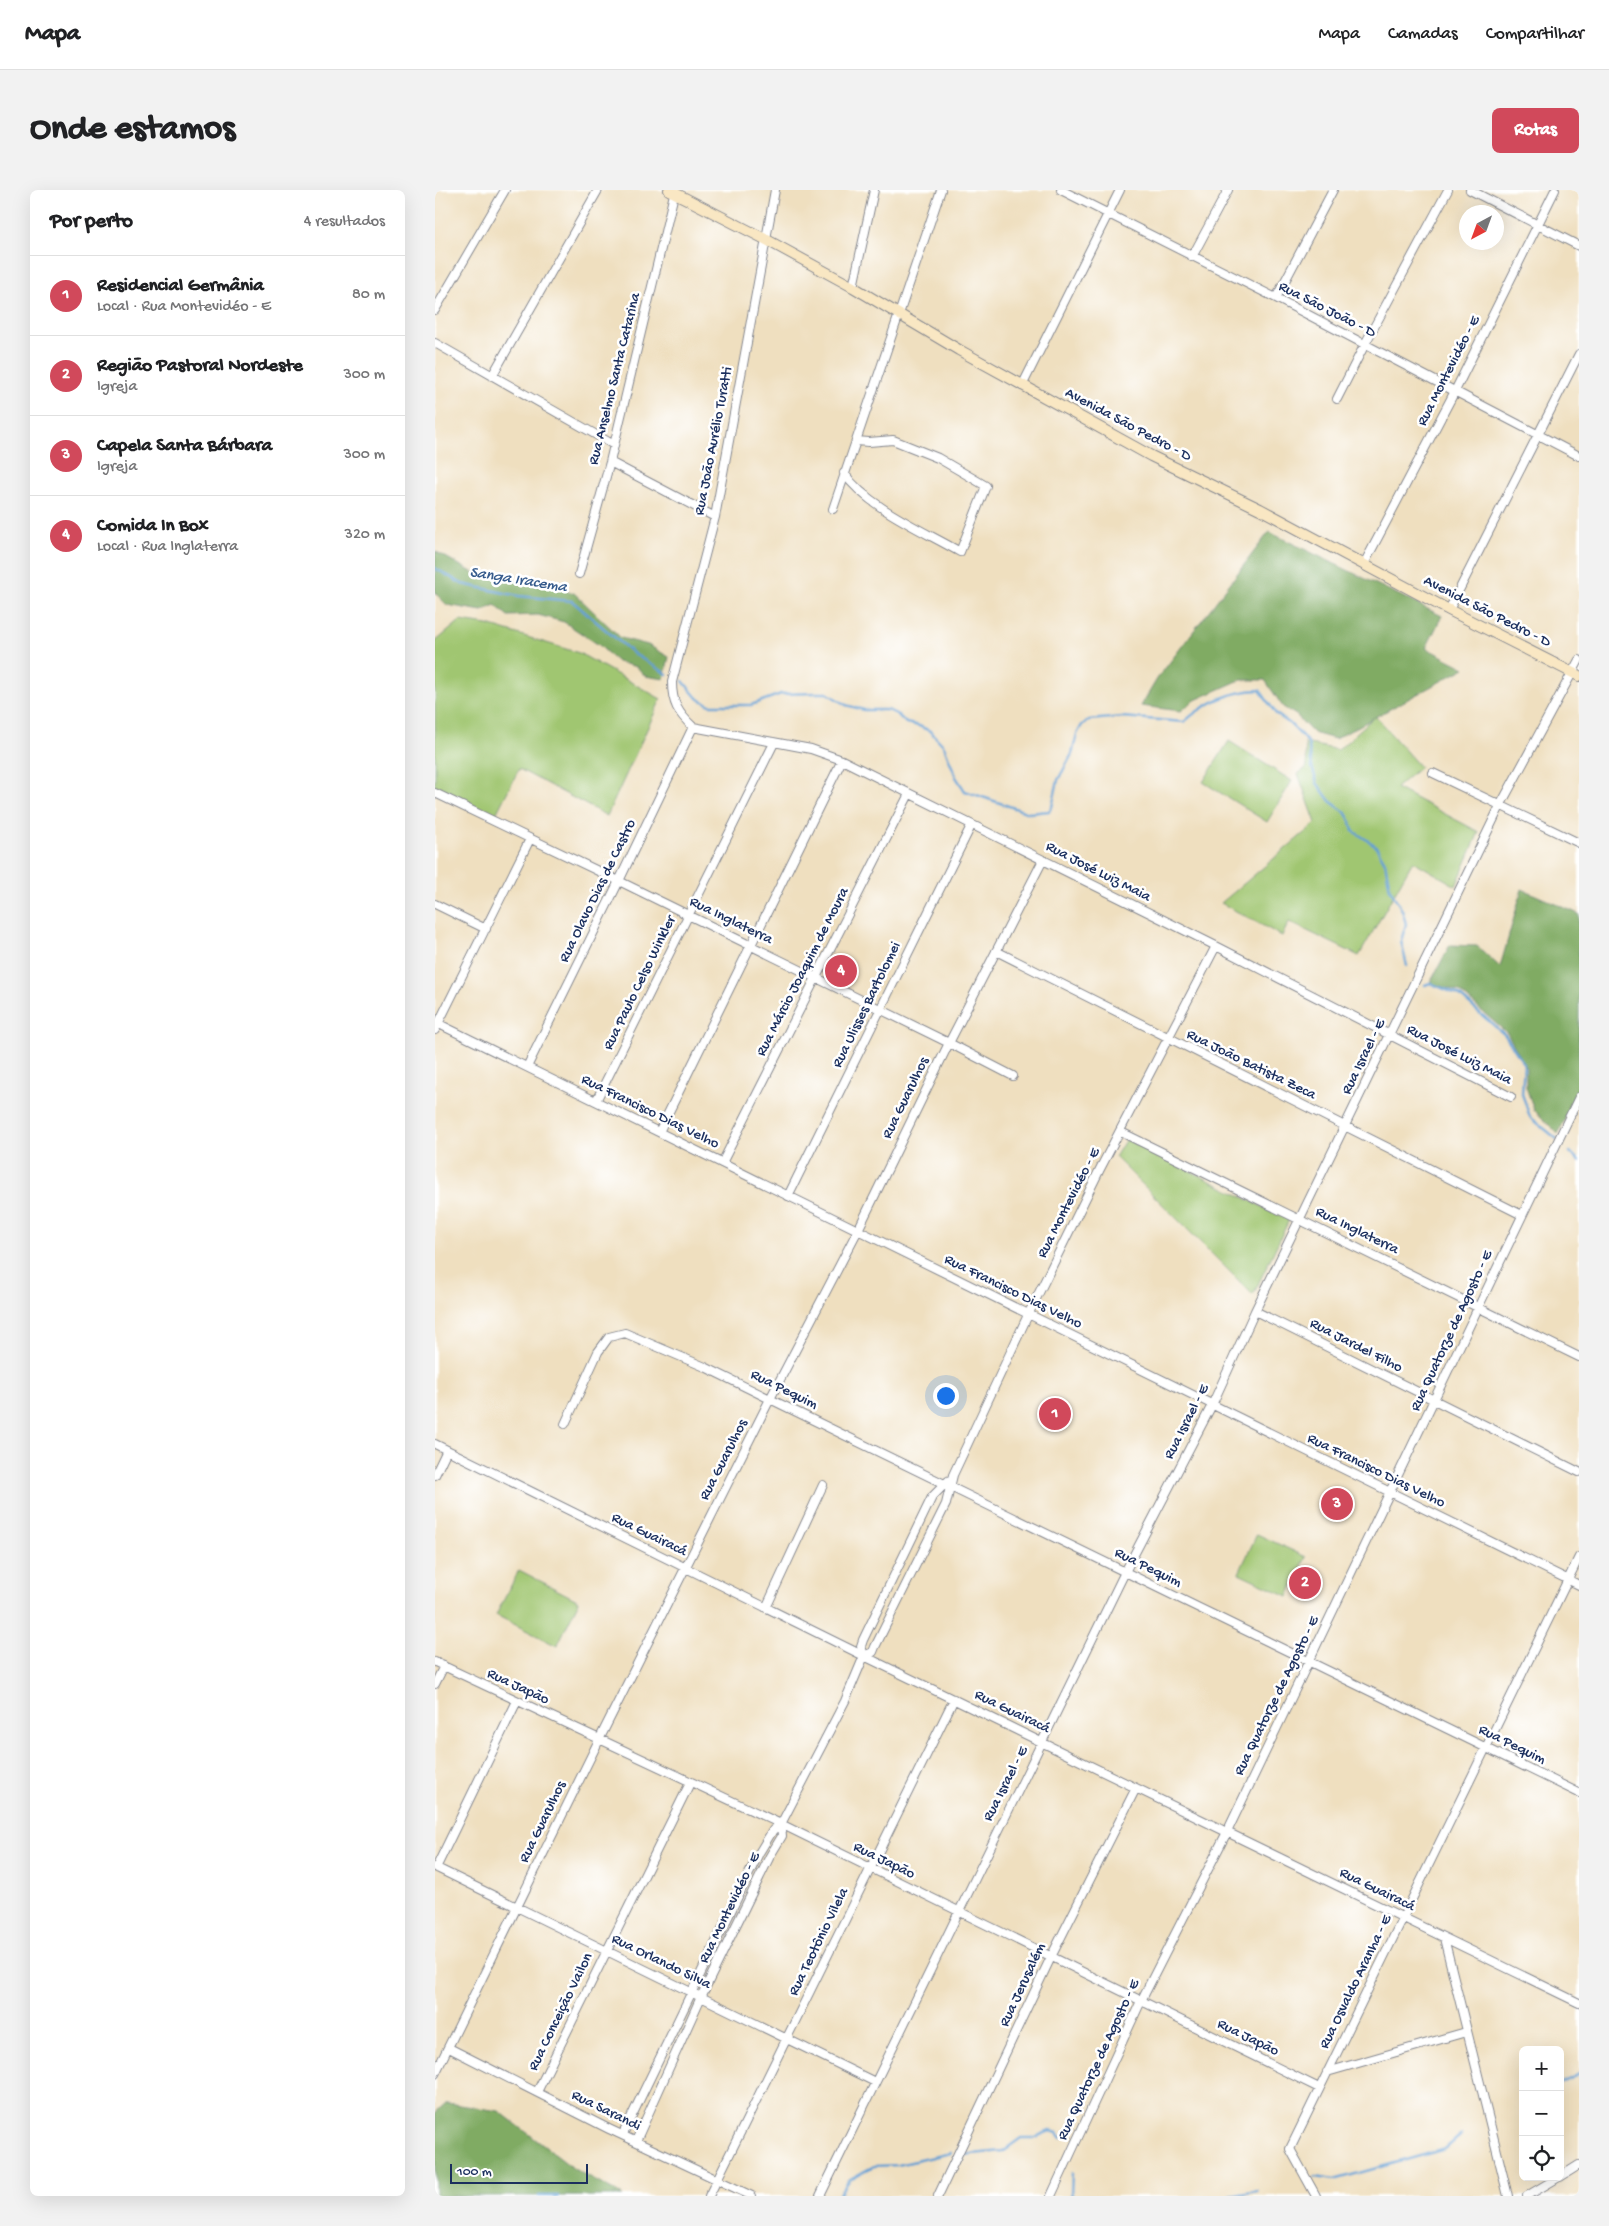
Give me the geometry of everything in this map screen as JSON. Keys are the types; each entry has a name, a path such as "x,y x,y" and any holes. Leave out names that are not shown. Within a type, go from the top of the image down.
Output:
{"street":[{"path":"435,310 505,190"},
{"path":"492,376 597,190"},
{"name":"Rua João Aurélio Turatti","path":"693,727 679,713 672,695 672,682 715,517 775,190"},
{"path":"853,287 874,190"},
{"path":"833,509 941,190"},
{"name":"Rua São João - D","path":"1061,190 1192,258 1276,298 1579,456"},
{"path":"1022,386 1120,190"},
{"path":"1192,258 1228,190"},
{"path":"1276,298 1333,190"},
{"path":"1337,399 1449,190"},
{"path":"1470,190 1579,246"},
{"name":"Rua Montevidéo - E","path":"1364,564 1455,391 1555,190"},
{"name":"Avenida São Pedro - D","path":"673,191 853,287 1022,386 1151,456 1237,497 1449,610 1576,674"},
{"name":"Rua Anselmo Santa Catarina","path":"579,574 610,462 673,191"},
{"path":"435,343 614,445"},
{"path":"1449,610 1579,354"},
{"path":"844,473 853,486 871,500 960,552 986,486 938,458 893,440 869,442 856,440"},
{"path":"610,462 715,517"},
{"name":"Rua Israel - E","path":"820,2196 957,1912 1043,1742 1125,1572 1212,1405 1255,1311 1500,806 1576,674 1579,660"},
{"name":"Rua José Luiz Maia","path":"693,727 811,749 842,760 971,826 1216,946 1511,1097"},
{"name":"Rua Olavo Dias de Castro","path":"527,1067 693,727"},
{"name":"Rua Paulo Celso Winkler","path":"596,1101 774,743"},
{"path":"659,1132 842,760"},
{"path":"1433,773 1579,842"},
{"name":"Rua Inglaterra","path":"435,793 689,915 1013,1076"},
{"name":"Rua Márcio Joaquim de Moura","path":"722,1163 909,794"},
{"name":"Rua Ulisses Bartolomei","path":"788,1196 971,826"},
{"path":"436,1025 531,839"},
{"name":"Rua Guarulhos","path":"435,2074 685,1568 1043,860"},
{"path":"435,904 486,929"},
{"name":"Rua Montevidéo - E","path":"864,1656 873,1652 946,1504 948,1485 1028,1315 1100,1169 1121,1132 1216,946"},
{"name":"Rua João Batista Zeca","path":"996,950 1168,1039 1522,1215"},
{"name":"Rua Francisco Dias Velho","path":"436,1025 527,1067 1579,1585"},
{"name":"Rua Quatorze de Agosto - E","path":"1051,2196 1141,2001 1227,1832 1579,1097"},
{"name":"Rua Inglaterra","path":"1121,1132 1300,1218 1579,1357"},
{"name":"Rua Jardel Filho","path":"1255,1311 1579,1472"},
{"name":"Rua Pequim","path":"565,1424 598,1352 609,1337 625,1333 705,1367 1579,1793"},
{"name":"Rua Guairacá","path":"435,1444 864,1656 1579,2003"},
{"path":"435,1475 447,1450"},
{"path":"766,1608 823,1485"},
{"name":"Rua Montevidéo - E","path":"623,2134 759,1853 773,1830 781,1824 845,1701 864,1656 861,1646 863,1640 932,1497 948,1485"},
{"name":"Rua Osvaldo Aranha - E","path":"1316,2196 1290,2149 1579,1557"},
{"name":"Rua Japão","path":"435,1662 781,1824 1319,2088"},
{"path":"435,1684 444,1666"},
{"name":"Rua Teotônio Vilela","path":"709,2196 788,2040 954,1699"},
{"path":"436,1868 517,1701"},
{"name":"Rua Conceição Vailon","path":"537,2092 690,1783"},
{"name":"Rua Jerusalém","path":"938,2196 1051,1957 1135,1788"},
{"name":"Rua Montevidéo - E","path":"636,2141 701,1997 770,1856 782,1836 781,1824"},
{"name":"Rua Orlando Silva","path":"436,1868 875,2082"},
{"path":"1444,1938 1508,2196"},
{"path":"1327,2072 1466,2032"},
{"name":"Rua Sarandi","path":"449,2048 752,2196"},
{"path":"1564,2175 1579,2166"},
{"path":"1527,2196 1553,2181"}],"green space":[{"path":"1269,532 1442,616 1426,648 1465,668 1335,739 1313,733 1296,715 1283,707 1265,680 1240,680 1193,701 1181,711 1141,706 1157,679"},
{"path":"435,551 479,576 553,586 574,593 621,638 648,645 669,657 664,679 645,676 637,667 617,662 599,645 564,622 538,615 508,616 495,605 482,611 447,605 435,593"},
{"path":"460,621 488,625 579,653 661,699 607,816 519,769 495,816 435,787 435,642"},
{"path":"1375,716 1420,767 1396,788 1479,832 1456,886 1413,861 1359,956 1289,922 1282,936 1221,903 1316,823 1298,774 1307,767 1305,743 1338,750"},
{"path":"1229,741 1292,781 1267,822 1203,782"},
{"path":"1522,889 1579,914 1579,1089 1558,1134 1534,1110 1526,1087 1526,1067 1507,1033 1460,992 1430,983 1450,945 1477,946 1500,967"},
{"path":"1126,1139 1289,1220 1253,1295 1115,1157"},
{"path":"1257,1534 1306,1557 1288,1596 1239,1573"},
{"path":"519,1570 579,1601 557,1646 496,1615"},
{"path":"447,2103 499,2111 574,2169 623,2196 435,2196 435,2114"}],"waterway":[{"name":"Sanga Iracema","path":"435,568 462,584 519,596 572,601 634,654 667,674"},
{"name":"Sanga Iracema","path":"683,681 697,698 710,705 751,705 781,694 827,693 846,705 864,710 888,710 898,715 906,723 930,731 944,746 956,777 965,791 1029,813 1049,811 1052,807 1058,780 1072,754 1077,734 1082,725 1089,720 1122,717 1184,722 1201,709 1219,699 1239,693 1260,690 1276,714 1289,723 1308,742 1317,783 1330,801 1345,812 1351,822 1353,831 1375,845 1385,862 1390,889 1402,910 1406,924 1401,941 1407,966"},
{"name":"Sanga Iracema","path":"1425,985 1430,983 1459,995 1505,1035 1524,1064 1522,1094 1530,1117 1557,1139"},
{"name":"Sanga Iracema","path":"1570,1152 1579,1161"},
{"path":"1564,2082 1579,2074"},
{"path":"962,2155 1003,2151 1021,2138 1033,2138 1050,2131 1058,2133 1062,2138"},
{"path":"1315,2177 1334,2180 1445,2149 1461,2135"},
{"path":"838,2196 850,2179 874,2166 898,2165 951,2153"},
{"path":"1072,2173 1071,2194 1073,2196"},
{"path":"1230,2196 1257,2191"},
{"path":"539,2196 558,2196"}],"place":[{"name":"Comida In Box","path":"841,971"},
{"name":"Residencial Germânia","path":"1055,1414"},
{"name":"Capela Santa Bárbara","path":"1337,1504"},
{"name":"Região Pastoral Nordeste","path":"1305,1583"}]}
